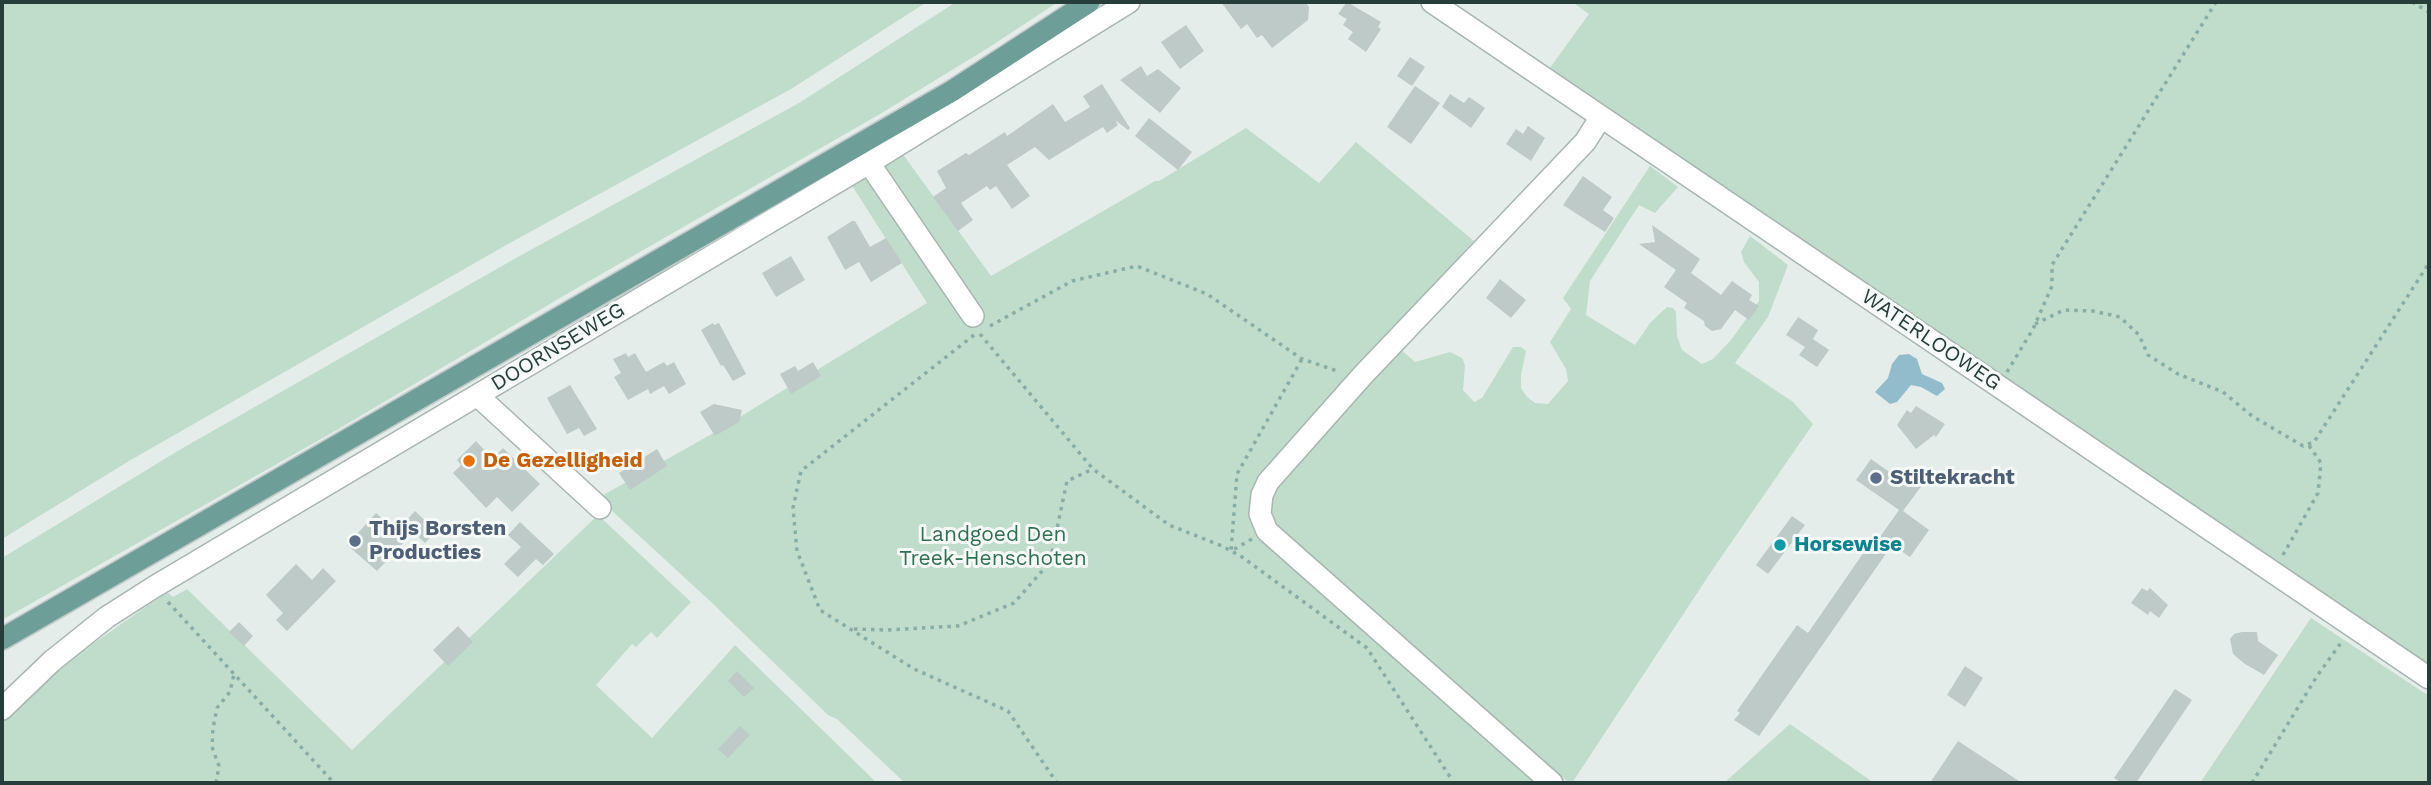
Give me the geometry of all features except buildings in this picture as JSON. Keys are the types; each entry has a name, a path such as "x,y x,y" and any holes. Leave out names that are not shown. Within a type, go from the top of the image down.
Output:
{"main road":[{"name":"DOORNSEWEG","path":"2,639 952,92 1089,2"}],"street":[{"name":"DOORNSEWEG","path":"2,709 52,661 97,624 154,587 869,163 1129,2"},
{"name":"WATERLOOWEG","path":"1432,2 2429,678"},
{"path":"1552,783 1267,531 1260,514 1262,495 1268,482 1363,375 1585,142 1601,117"},
{"path":"869,163 976,324"},
{"path":"478,396 600,508"}],"path":[{"path":"1998,385 2035,324 2052,286 2052,265 2216,2"},
{"path":"2413,2 2429,12"},
{"path":"2035,324 2064,310 2093,311 2120,317 2139,335 2148,355 2178,373 2223,391 2252,416 2304,446 2314,442 2429,263"},
{"path":"1057,783 1008,711 914,669 820,610 797,551 793,508 801,471 976,324 1073,281 1138,266 1207,294 1302,359 1340,372 1363,375"},
{"path":"976,324 1093,469 1169,524 1242,556 1367,648 1452,783"},
{"path":"2273,572 2318,493 2321,463 2308,444"},
{"path":"854,629 886,630 958,625 1014,603 1050,562 1067,481 1093,469"},
{"path":"154,587 334,783"},
{"path":"2252,783 2317,676 2353,626"},
{"path":"216,783 219,766 212,747 213,729 217,708 230,692 234,674"}],"green space":[{"path":"2,2 927,2 791,89 508,244 129,461 2,539"},
{"path":"956,2 1058,2 880,114 335,431 2,620 2,558 181,449 516,258 799,103"},
{"path":"1572,2 2429,2 2429,668 1549,69 1589,14"},
{"name":"Landgoed Den Treek-Henschoten","path":"1246,128 1319,183 1356,142 1474,241 1436,283 1253,515 1547,783 905,783 837,719 828,715 598,498 710,435 927,303 849,181 902,153 991,276 1159,181"},
{"path":"1650,166 1678,187 1655,213 1639,205 1590,281 1586,315 1635,345 1650,323 1667,307 1673,308 1682,350 1702,364 1713,359 1731,340 1759,301 1759,282 1744,262 1741,252 1750,236 1788,265 1768,317 1735,363 1793,402 1813,424 1713,569 1572,783 1569,783 1277,526 1268,516 1265,504 1276,484 1398,347 1415,362 1450,352 1462,358 1465,365 1463,390 1474,402 1482,398 1513,347 1521,347 1526,351 1521,388 1535,403 1548,404 1568,381 1566,369 1550,342 1571,309 1563,298"},
{"path":"598,515 691,602 657,638 651,632 636,647 632,644 596,685 652,738 735,645 877,783 2,783 2,717 84,650 167,592 173,597 187,589 352,750"},
{"path":"2311,618 2429,696 2429,783 2200,783"},
{"path":"1790,724 1874,783 1724,783"}],"water":[{"path":"1909,354 1917,359 1922,374 1942,383 1945,389 1937,396 1911,385 1897,402 1890,404 1875,392 1888,378 1892,364 1899,355"}],"place":[{"name":"De Gezelligheid","path":"469,461"},
{"name":"Stiltekracht","path":"1876,478"},
{"name":"Thijs Borsten Producties","path":"355,541"},
{"name":"Horsewise","path":"1780,545"}]}
